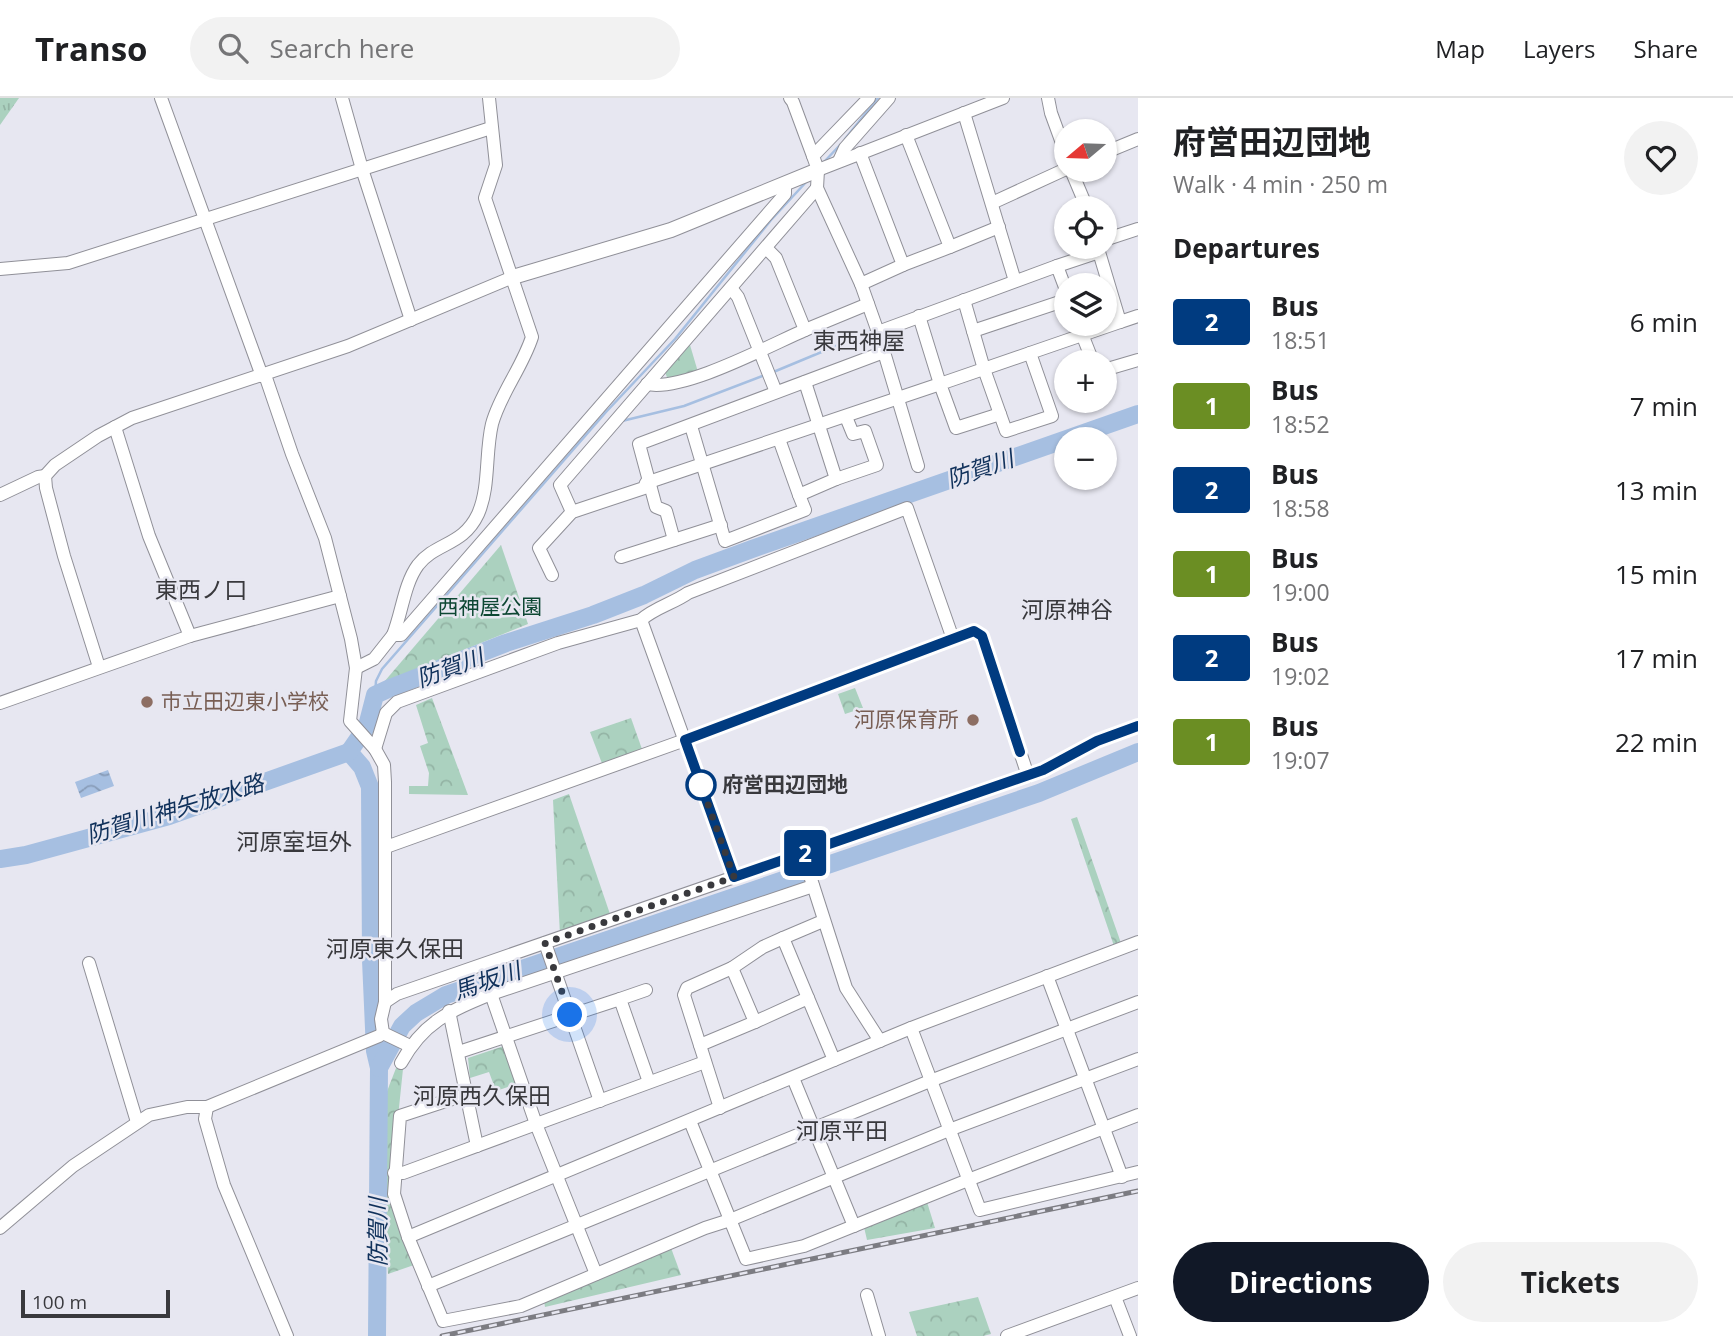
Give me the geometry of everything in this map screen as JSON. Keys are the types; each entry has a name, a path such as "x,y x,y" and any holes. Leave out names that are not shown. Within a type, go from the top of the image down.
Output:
{"street":[{"path":"161,98 325,538 356,668 350,721 372,746 384,765 385,1002 379,1036"},
{"path":"342,98 411,320"},
{"path":"790,98 818,170 817,188 861,284 877,328 918,466"},
{"path":"813,156 847,124 869,98"},
{"path":"839,161 845,148 888,98"},
{"path":"0,495 38,477 46,476 55,466 132,418 348,346 513,277 671,230 1003,98"},
{"path":"1048,98 1054,121"},
{"path":"356,668 374,659 393,635 411,577 419,564 430,554 467,532 479,512 492,422 525,360 532,337 485,198 496,165 491,128 493,99"},
{"path":"964,113 1015,281"},
{"path":"0,269 68,263 491,128"},
{"path":"905,135 950,247"},
{"path":"1117,148 1138,139"},
{"path":"860,153 903,265"},
{"path":"992,203 1054,175"},
{"path":"393,635 401,635 785,194 785,184"},
{"path":"561,485 817,188"},
{"path":"861,284 999,227"},
{"path":"1117,239 1138,229"},
{"path":"766,247 776,258 805,330"},
{"path":"877,328 919,316 1072,259"},
{"path":"1104,259 1120,322"},
{"path":"1057,266 1060,273"},
{"path":"731,288 738,297 776,392"},
{"path":"964,300 1006,431 1052,416 1031,353"},
{"path":"647,384 657,386 697,377 868,304"},
{"path":"973,331 1054,304"},
{"path":"919,316 956,428 1000,414"},
{"path":"1117,323 1138,316"},
{"path":"552,575 539,548 572,512 644,488 650,482 1031,353 1068,336"},
{"path":"674,540 666,510 656,507 639,444 884,352"},
{"path":"1117,366 1138,360"},
{"path":"805,382 836,479"},
{"path":"799,495 877,465 865,431 853,434 846,417"},
{"path":"691,426 725,541 805,510 779,439"},
{"path":"115,427 149,536 190,636"},
{"path":"551,462 572,512"},
{"path":"46,476 46,488 64,556 99,667"},
{"path":"372,746 386,713 397,702 558,643 641,620 688,593 907,508 953,639"},
{"path":"621,557 721,526"},
{"path":"0,703 190,636 340,596"},
{"path":"641,620 734,877"},
{"path":"386,847 685,740 974,631 982,636 1028,776"},
{"path":"385,1002 397,994 546,947 734,877 804,856 1028,776 1097,741 1138,726"},
{"path":"804,856 846,988 880,1041"},
{"path":"401,1063 407,1044 449,1011 554,968 812,882"},
{"path":"720,1108 684,995 687,989 732,968 763,947 823,921"},
{"path":"783,938 834,1060"},
{"path":"408,1237 911,1028 1138,942"},
{"path":"546,947 600,1101"},
{"path":"89,963 137,1122"},
{"path":"732,968 755,1022"},
{"path":"1047,976 1122,1177"},
{"path":"459,1052 646,990"},
{"path":"491,994 536,1124 596,1274"},
{"path":"700,1045 808,998"},
{"path":"620,999 649,1082"},
{"path":"428,1286 930,1080 1138,1002"},
{"path":"449,1011 477,1146"},
{"path":"911,1028 980,1210 1138,1172"},
{"path":"0,1228 73,1166 149,1115 168,1110 207,1107 379,1036 407,1044"},
{"path":"467,1094 400,1116 394,1194 408,1237 443,1321 521,1306 834,1176 1138,1059"},
{"path":"394,1173 403,1173 705,1062"},
{"path":"793,1077 854,1226"},
{"path":"207,1107 205,1118 224,1185 287,1336"},
{"path":"690,1121 746,1259 804,1246 1138,1115"},
{"path":"1007,1336 1030,1332 1138,1288"},
{"path":"867,1295 879,1336"},
{"path":"1115,1297 1130,1336"}],"green space":[{"path":"0,98 19,98 0,125"},
{"path":"690,345 698,372 668,380 665,372"},
{"name":"西神屋公園","path":"501,545 528,624 384,682"},
{"path":"855,688 863,708 845,714 838,694"},
{"path":"432,698 468,795 409,794 409,786 428,786 429,773 420,746 428,743 416,705"},
{"path":"631,718 643,752 603,766 590,732"},
{"path":"569,794 611,917 560,935 553,800"},
{"path":"1077,817 1122,946 1115,949 1071,819"},
{"path":"507,1045 520,1083 496,1091 489,1072 470,1078 468,1058"},
{"path":"398,1063 403,1069 390,1194 414,1265 388,1274 384,1196 386,1094"},
{"path":"927,1202 935,1228 867,1240 864,1227"},
{"path":"671,1248 681,1275 545,1307 544,1301"},
{"path":"978,1297 991,1334 917,1336 909,1312"}],"water":[{"path":"108,770 114,786 81,798 75,782"}],"waterway":[{"path":"845,139 878,98"},
{"path":"824,162 841,144"},
{"path":"375,695 376,681 382,669 606,412 675,339 771,220 808,180"},
{"path":"771,373 872,331"},
{"path":"622,421 684,406 765,375"},
{"name":"防賀川","path":"349,752 367,726 375,695 388,689 506,643 593,615 644,595 695,570 752,549 1138,414"},
{"name":"防賀川","path":"349,752 362,767 370,787 371,960 375,1051 379,1068 377,1336"},
{"name":"防賀川神矢放水路","path":"0,859 26,855 169,816 349,752"},
{"name":"馬坂川","path":"379,1068 402,1026 416,1013 446,995 1039,793 1138,752"}],"railway":[{"path":"442,1336 1138,1191"}],"bus line":[{"name":"2","path":"1020,752 982,636 974,631 685,740 734,877 1043,770 1097,741 1138,726"}],"place":[{"name":"市立田辺東小学校","path":"147,702"},
{"name":"河原保育所","path":"973,720"},
{"name":"府営田辺団地","path":"701,785"}],"district":[{"name":"東西神屋","path":"859,341"},
{"name":"東西ノ口","path":"201,590"},
{"name":"河原神谷","path":"1067,610"},
{"name":"河原室垣外","path":"294,842"},
{"name":"河原東久保田","path":"395,949"},
{"name":"河原西久保田","path":"482,1096"},
{"name":"河原平田","path":"842,1131"}],"route":[{"path":"570,1015 545,943 734,877 701,785"}]}
